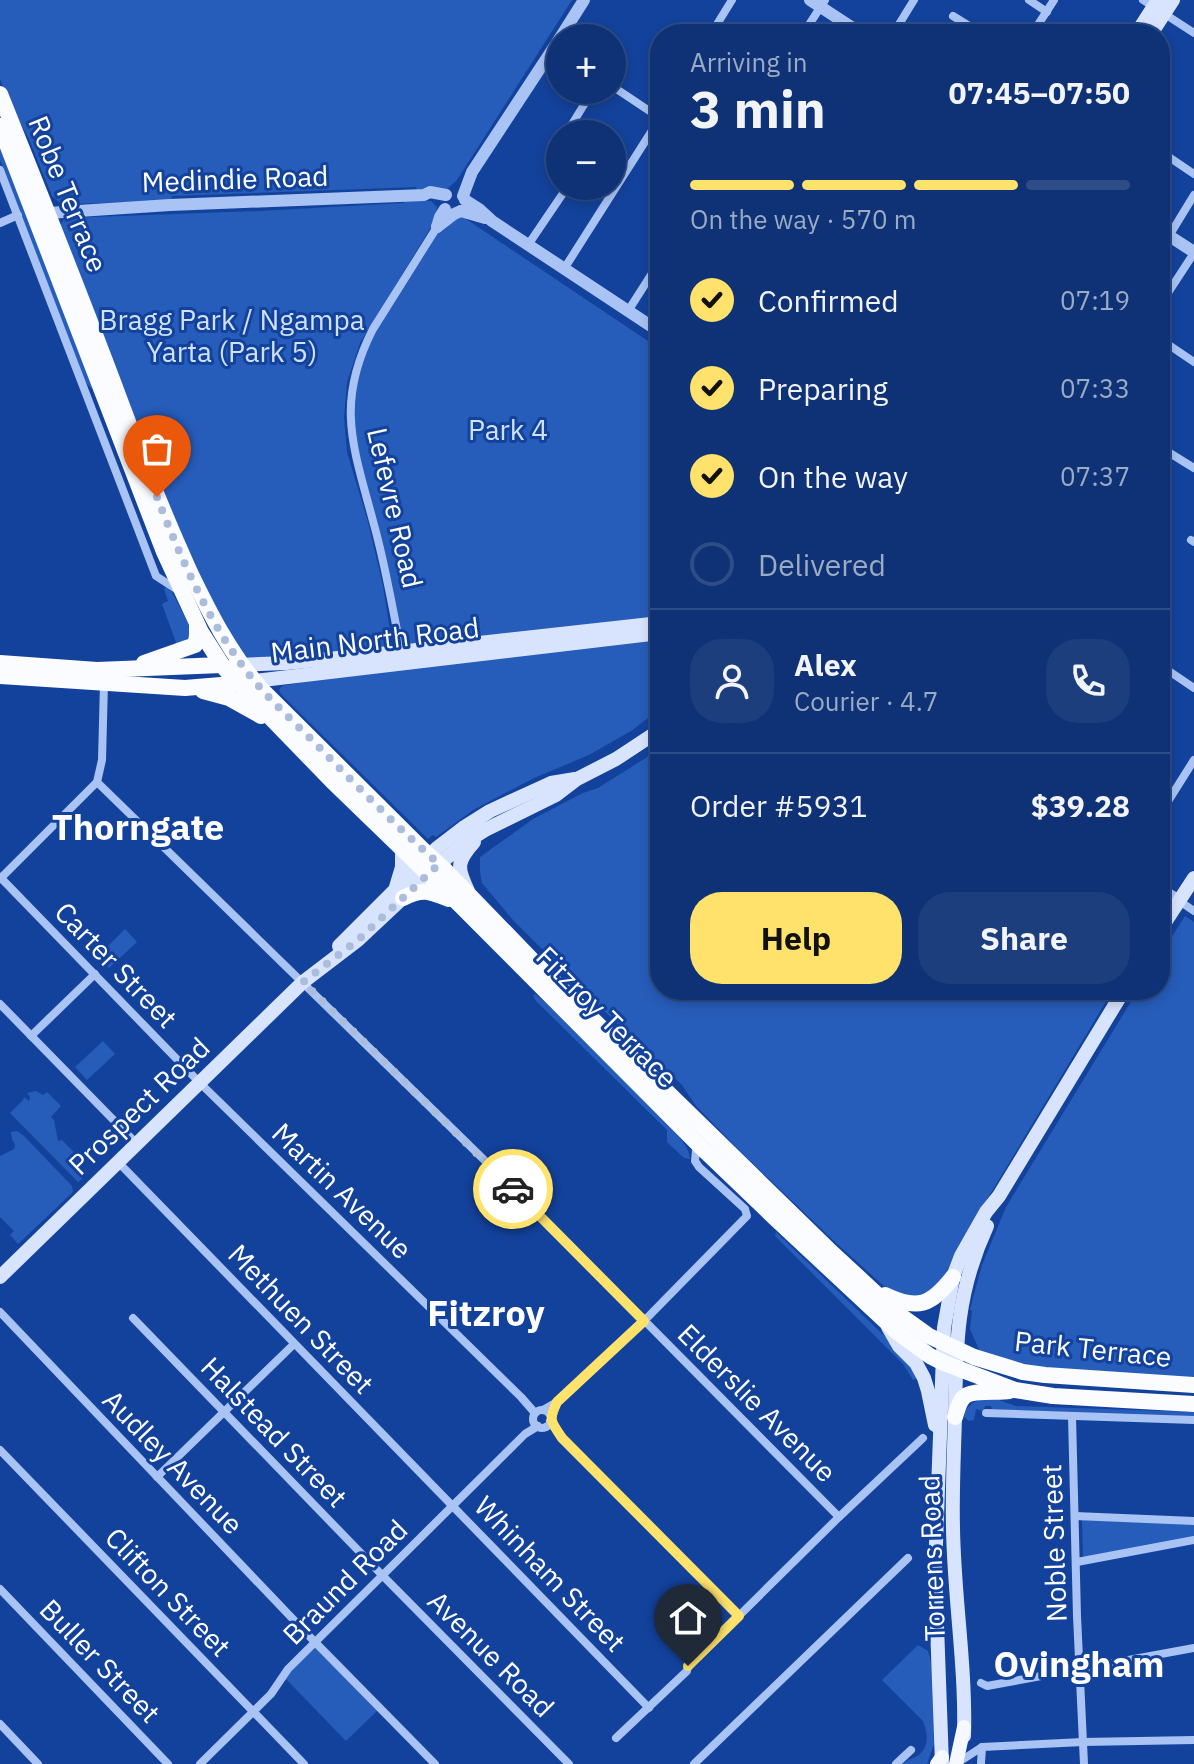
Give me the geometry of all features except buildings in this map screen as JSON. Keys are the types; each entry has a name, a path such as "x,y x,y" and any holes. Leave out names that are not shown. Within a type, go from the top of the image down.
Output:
{"highway":[{"name":"Robe Terrace","path":"0,94 167,522 224,639 241,665"},
{"name":"Robe Terrace","path":"0,126 67,295 94,393 110,433 197,625 222,665 246,682"},
{"path":"48,213 44,221 61,264 67,295"},
{"path":"86,310 91,341 107,385 94,393"},
{"path":"110,433 128,436 137,446"},
{"path":"108,677 195,645 197,625"},
{"name":"Main North Road","path":"0,663 185,688 246,682"},
{"name":"Main North Road","path":"0,676 108,677 222,665"},
{"name":"Fitzroy Terrace","path":"241,665 246,682 283,730 338,776 402,850 429,865"},
{"name":"Fitzroy Terrace","path":"246,682 429,865 593,1018 866,1285 897,1313 929,1336 950,1346"},
{"path":"185,688 229,698 283,730"},
{"path":"399,894 419,890 464,899"},
{"name":"Fitzroy Terrace","path":"464,899 536,982 777,1220 885,1322 917,1348 950,1366"},
{"path":"535,963 536,982"},
{"path":"593,1018 589,1027 630,1068 643,1089"},
{"path":"671,1096 680,1116 700,1135 700,1146"},
{"path":"737,1162 752,1186 777,1210 777,1220"},
{"path":"866,1285 911,1305 937,1296 953,1277"},
{"name":"Park Terrace","path":"950,1346 987,1362 1023,1372 1194,1385"},
{"name":"Park Terrace","path":"950,1366 1015,1390 1053,1396 1194,1404"},
{"path":"955,1417 966,1395 1015,1390"}],"main road":[{"path":"1143,24 1155,5 1173,0"},
{"name":"Main North Road","path":"222,665 286,663 650,624"},
{"name":"Main North Road","path":"246,682 650,634"},
{"name":"Prospect Road","path":"429,865 485,830 556,795 577,779 650,737"},
{"name":"Prospect Road","path":"0,1277 308,978 358,940 463,828 490,811 551,783 577,779"},
{"path":"464,899 459,866 468,849 485,830"},
{"path":"399,894 402,850"},
{"path":"1170,913 1194,878"},
{"path":"950,1346 948,1301 961,1256 1118,1000"},
{"path":"950,1346 970,1266 999,1196"},
{"path":"885,1322 924,1378 931,1438"},
{"name":"Torrens Road","path":"950,1346 955,1417 953,1529 964,1730"},
{"name":"Torrens Road","path":"940,1762 931,1438 950,1366"},
{"path":"960,1763 964,1730"}],"street":[{"name":"Lefevre Road","path":"570,24 584,0"},
{"path":"717,24 732,0"},
{"path":"899,24 914,0"},
{"path":"1029,0 1047,12"},
{"path":"1039,24 1054,0"},
{"path":"808,24 819,2 849,24"},
{"path":"1155,5 1194,33"},
{"path":"953,16 966,24"},
{"name":"Lefevre Road","path":"409,651 403,646 397,630 373,521 353,451 349,415 351,396 360,359 373,329 472,172 546,63"},
{"path":"626,95 650,111"},
{"path":"564,269 650,134"},
{"path":"1170,158 1194,174"},
{"name":"Robe Terrace","path":"0,170 94,393"},
{"path":"26,190 35,203 48,213"},
{"name":"Medindie Road","path":"48,213 424,195 430,192 492,221 650,325"},
{"path":"1170,225 1194,195"},
{"path":"528,245 559,200"},
{"path":"0,223 18,215"},
{"path":"1170,237 1194,253 1170,290"},
{"path":"628,311 650,277"},
{"path":"1170,346 1194,362"},
{"name":"Robe Terrace","path":"110,433 156,576 182,593"},
{"path":"1170,453 1194,468"},
{"name":"Lefevre Road","path":"390,653 397,630"},
{"path":"1170,672 1194,688"},
{"path":"0,878 97,782 102,760 108,677"},
{"path":"1170,798 1194,760"},
{"name":"Elderslie Avenue","path":"97,782 308,978 839,1517"},
{"name":"Carter Street","path":"0,878 200,1083"},
{"path":"1170,895 1194,911"},
{"path":"31,1036 95,974"},
{"path":"0,1004 137,1144"},
{"name":"Martin Avenue","path":"200,1083 521,1397 739,1616"},
{"path":"542,1418 644,1321 747,1216 745,1209 699,1167 695,1161 696,1150 700,1146"},
{"name":"Methuen Street","path":"118,1162 454,1506"},
{"name":"Audley Avenue","path":"0,1312 315,1643 435,1764"},
{"name":"Halstead Street","path":"133,1318 383,1576"},
{"path":"157,1477 294,1344"},
{"path":"986,1413 1194,1420"},
{"name":"Noble Street","path":"1072,1416 1084,1764"},
{"name":"Braund Road","path":"200,1764 271,1694 288,1669 542,1418"},
{"path":"616,1738 839,1517 931,1438"},
{"name":"Clifton Street","path":"0,1450 304,1764"},
{"name":"Whinham Street","path":"454,1506 649,1708"},
{"path":"1075,1516 1194,1521"},
{"path":"1077,1562 1194,1540"},
{"path":"694,1764 908,1558"},
{"name":"Avenue Road","path":"383,1576 569,1764"},
{"name":"Buller Street","path":"0,1589 168,1764"},
{"path":"981,1683 987,1686 1194,1648"},
{"path":"0,1724 38,1764"},
{"path":"964,1730 982,1747"},
{"path":"960,1763 982,1747 1194,1740"},
{"path":"981,1764 982,1747"},
{"path":"896,1764 911,1750"}],"green space":[{"path":"0,0 572,0 557,24 546,24 546,41 457,180 444,192 417,190 416,187 172,196 171,201 60,203 52,196 0,79"},
{"path":"0,141 94,389 85,382 0,160"},
{"name":"Bragg Park / Ngampa Yarta (Park 5)","path":"405,200 431,201 437,207 436,219 360,343 347,382 344,417 347,452 383,586 391,637 388,648 250,659 225,626 172,522 60,225 65,218 259,211 404,203"},
{"name":"Park 4","path":"463,217 650,342 650,621 404,645 392,583 356,449 352,396 374,330 438,228 450,220"},
{"path":"166,587 172,592 192,631 184,643 177,645 162,604 168,601"},
{"path":"650,639 650,717 589,755 534,778 473,810 436,837 433,835 428,839 279,690 282,686 376,670"},
{"path":"650,755 650,1000 1107,1000 968,1231 948,1274 930,1297 896,1297 835,1242 744,1155 696,1106 682,1085 513,920 482,883 480,857 533,819 598,788"},
{"path":"1185,916 1194,922 1194,1378 1059,1369 980,1352 970,1329 970,1309 982,1265 1006,1207 1132,1000 1170,1000 1170,939"},
{"path":"125,929 137,942 109,968 98,956"},
{"path":"535,994 673,1130 682,1140 690,1159 684,1158 667,1142 667,1130 536,1001"},
{"path":"103,1041 115,1054 87,1080 75,1067"},
{"path":"36,1091 43,1095 47,1092 61,1106 51,1117 58,1141 62,1140 76,1154 76,1169 84,1177 78,1182 10,1113 24,1097 29,1101 27,1093"},
{"path":"17,1131 72,1186 73,1192 18,1244 10,1235 14,1231 0,1217 0,1156 14,1149 11,1132"},
{"path":"776,1232 895,1346 919,1377 913,1380 903,1364 775,1236"},
{"path":"993,1398 1016,1406 1194,1412 1194,1418 992,1409 991,1406 985,1406 983,1411 976,1409 974,1420 964,1417 971,1405"},
{"path":"1082,1520 1194,1524 1194,1537 1085,1557"},
{"path":"315,1643 380,1708 346,1741 283,1676"},
{"path":"918,1645 928,1651 932,1665 934,1744 927,1764 903,1764 923,1750 926,1729 923,1721 882,1680"}],"way so far":[{"path":"157,497 224,639 248,673 439,864 358,940 303,982 513,1189"}],"district":[{"name":"Thorngate","path":"138,827"},
{"name":"Fitzroy","path":"486,1313"},
{"name":"Ovingham","path":"1079,1664"}],"route":[{"path":"513,1189 644,1321 557,1402 550,1421 562,1438 739,1616 688,1666"}]}
